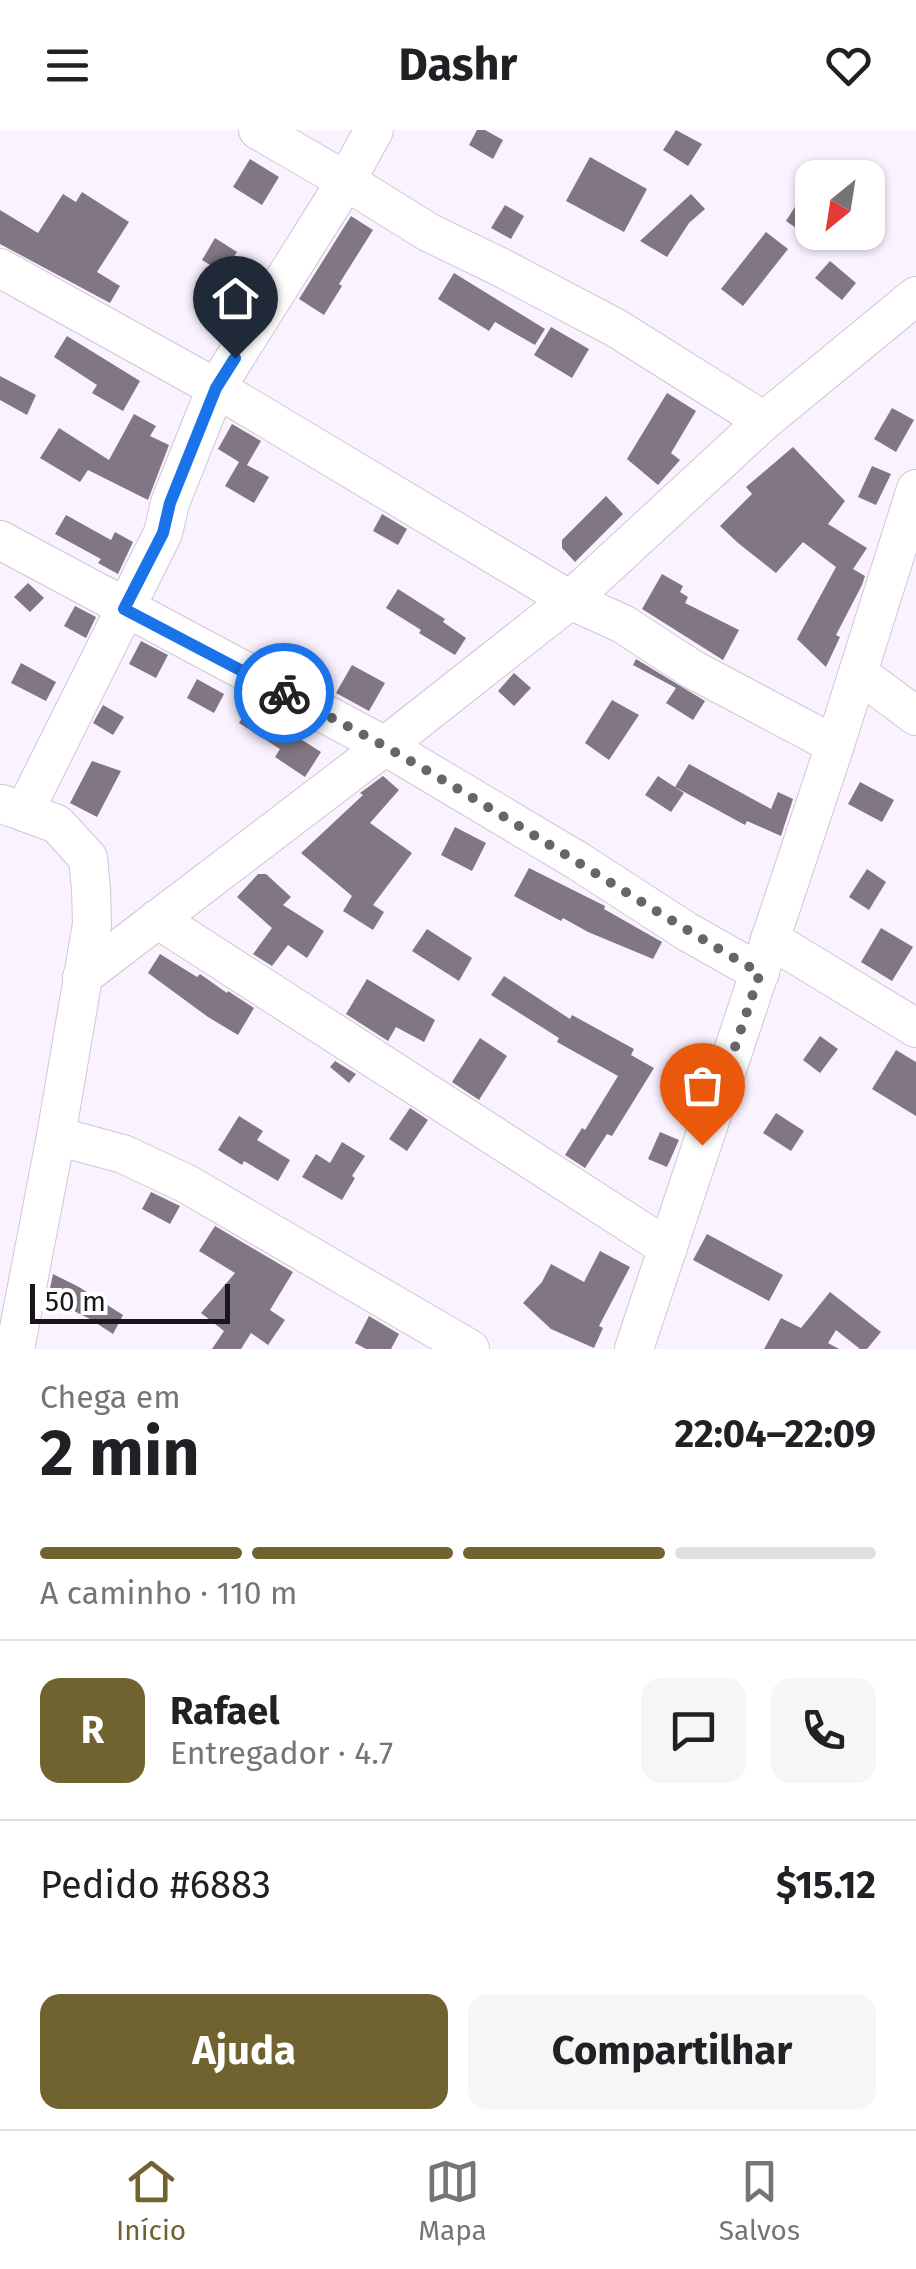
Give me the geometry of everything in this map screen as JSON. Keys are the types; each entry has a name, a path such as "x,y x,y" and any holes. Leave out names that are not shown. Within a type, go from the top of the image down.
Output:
{"street":[{"path":"258,130 428,232 616,328 764,421"},
{"path":"15,1349 92,924 92,889 88,858 57,824 12,808 163,533 170,503 216,388 374,130"},
{"path":"0,268 216,388 570,600 623,624 692,669 835,745"},
{"path":"82,976 570,600 764,421 916,296"},
{"path":"634,1349 916,490"},
{"path":"0,540 385,746 686,931 765,956 916,1028"},
{"path":"858,673 916,716"},
{"path":"157,919 668,1248"},
{"path":"56,1136 123,1154 187,1184 470,1349"}],"building":[{"path":"477,130 503,140 493,159 469,145"},
{"path":"676,130 702,144 688,166 663,150"},
{"path":"590,157 647,189 624,232 566,201"},
{"path":"250,159 279,177 262,205 233,187"},
{"path":"82,192 129,222 97,272 120,286 110,303 0,244 0,210 38,233 63,194 76,202"},
{"path":"691,194 705,209 689,223 667,257 640,241"},
{"path":"505,205 524,216 511,239 491,228"},
{"path":"795,207 795,227 786,221"},
{"path":"351,216 373,230 324,315 299,299"},
{"path":"766,232 788,249 743,306 721,289"},
{"path":"215,238 237,252 223,273 202,260"},
{"path":"830,261 856,283 842,300 815,278"},
{"path":"454,273 545,329 535,345 495,322 489,331 438,299"},
{"path":"551,327 589,349 572,378 534,355"},
{"path":"67,336 140,381 123,411 92,393 97,385 54,357"},
{"path":"0,376 36,395 27,415 0,400"},
{"path":"667,393 696,411 671,453 680,460 658,485 627,459"},
{"path":"892,408 914,420 896,452 874,439"},
{"path":"134,414 156,426 150,436 169,445 148,500 88,470 80,482 40,458 59,428 109,460"},
{"path":"232,424 261,441 247,465 269,477 254,503 225,486 239,462 218,449"},
{"path":"793,447 845,501 828,524 867,548 853,569 865,576 862,585 836,635 840,637 826,667 797,639 836,567 803,542 776,573 720,526 752,494 746,487"},
{"path":"872,466 891,474 876,505 858,497"},
{"path":"606,496 623,514 575,562 562,548 562,540"},
{"path":"382,514 407,529 398,545 373,531"},
{"path":"66,515 111,540 115,532 133,542 118,574 98,563 101,559 55,534"},
{"path":"662,574 683,586 680,592 688,597 685,603 739,630 723,660 642,609"},
{"path":"28,583 44,598 30,612 14,597"},
{"path":"398,589 445,619 443,622 466,638 455,655 386,608"},
{"path":"75,606 96,617 86,638 64,626"},
{"path":"141,641 168,655 156,678 129,664"},
{"path":"636,659 705,701 693,720 666,703 676,688 633,665"},
{"path":"21,663 56,682 46,701 11,683"},
{"path":"352,665 385,683 369,711 336,693"},
{"path":"514,673 531,688 514,706 498,691"},
{"path":"197,679 224,694 214,713 187,698"},
{"path":"612,700 639,715 609,760 585,743"},
{"path":"252,703 321,752 305,777 275,757 280,749 239,723"},
{"path":"103,705 124,717 113,735 93,723"},
{"path":"92,761 121,771 97,817 70,803"},
{"path":"689,764 771,809 778,792 793,799 781,836 747,821 745,825 675,787"},
{"path":"383,776 399,790 370,823 412,853 373,905 384,912 373,930 343,911 352,896 301,853 363,795 360,793"},
{"path":"658,776 684,793 671,812 645,795"},
{"path":"860,782 894,800 882,822 848,804"},
{"path":"455,827 486,843 472,871 441,855"},
{"path":"529,868 605,906 604,909 662,942 653,959 563,918 561,921 514,896"},
{"path":"867,869 886,882 869,910 849,897"},
{"path":"258,874 266,874 291,897 283,905 324,931 307,958 288,945 272,966 253,954 272,928 237,897"},
{"path":"881,928 913,947 892,981 861,962"},
{"path":"427,929 472,958 459,981 412,951"},
{"path":"160,954 254,1008 238,1035 148,973"},
{"path":"504,976 570,1019 572,1015 634,1049 631,1055 654,1068 612,1136 607,1134 585,1168 565,1155 618,1076 557,1042 559,1038 491,995"},
{"path":"367,979 435,1020 424,1042 396,1027 388,1041 346,1014"},
{"path":"820,1036 838,1049 820,1073 803,1060"},
{"path":"480,1038 507,1056 479,1100 452,1082"},
{"path":"896,1050 916,1062 916,1116 872,1089"},
{"path":"335,1061 356,1074 349,1083 330,1067"},
{"path":"410,1108 428,1120 407,1151 389,1139"},
{"path":"776,1113 804,1131 791,1151 763,1133"},
{"path":"239,1116 263,1131 257,1140 290,1160 278,1181 218,1150"},
{"path":"660,1132 679,1140 667,1167 648,1159"},
{"path":"342,1142 365,1156 342,1200 302,1177 316,1154 330,1163"},
{"path":"151,1192 180,1206 170,1224 142,1209"},
{"path":"215,1226 293,1272 270,1310 285,1320 268,1345 251,1333 241,1349 212,1349 224,1331 201,1313 235,1273 199,1251"},
{"path":"707,1234 783,1275 769,1301 693,1260"},
{"path":"600,1251 630,1267 599,1326 603,1328 594,1348 551,1329 523,1303 542,1282 551,1264 584,1282"},
{"path":"53,1274 123,1315 113,1334 48,1298"},
{"path":"830,1292 881,1332 867,1349 860,1349 836,1330 828,1343 839,1349 764,1349 781,1318 801,1328"},
{"path":"369,1316 399,1334 391,1349 366,1349 355,1343"}],"way so far":[{"path":"284,693 385,746 760,973 702,1145"}],"route":[{"path":"235,358 216,388 170,503 163,533 124,609 284,693"}]}
